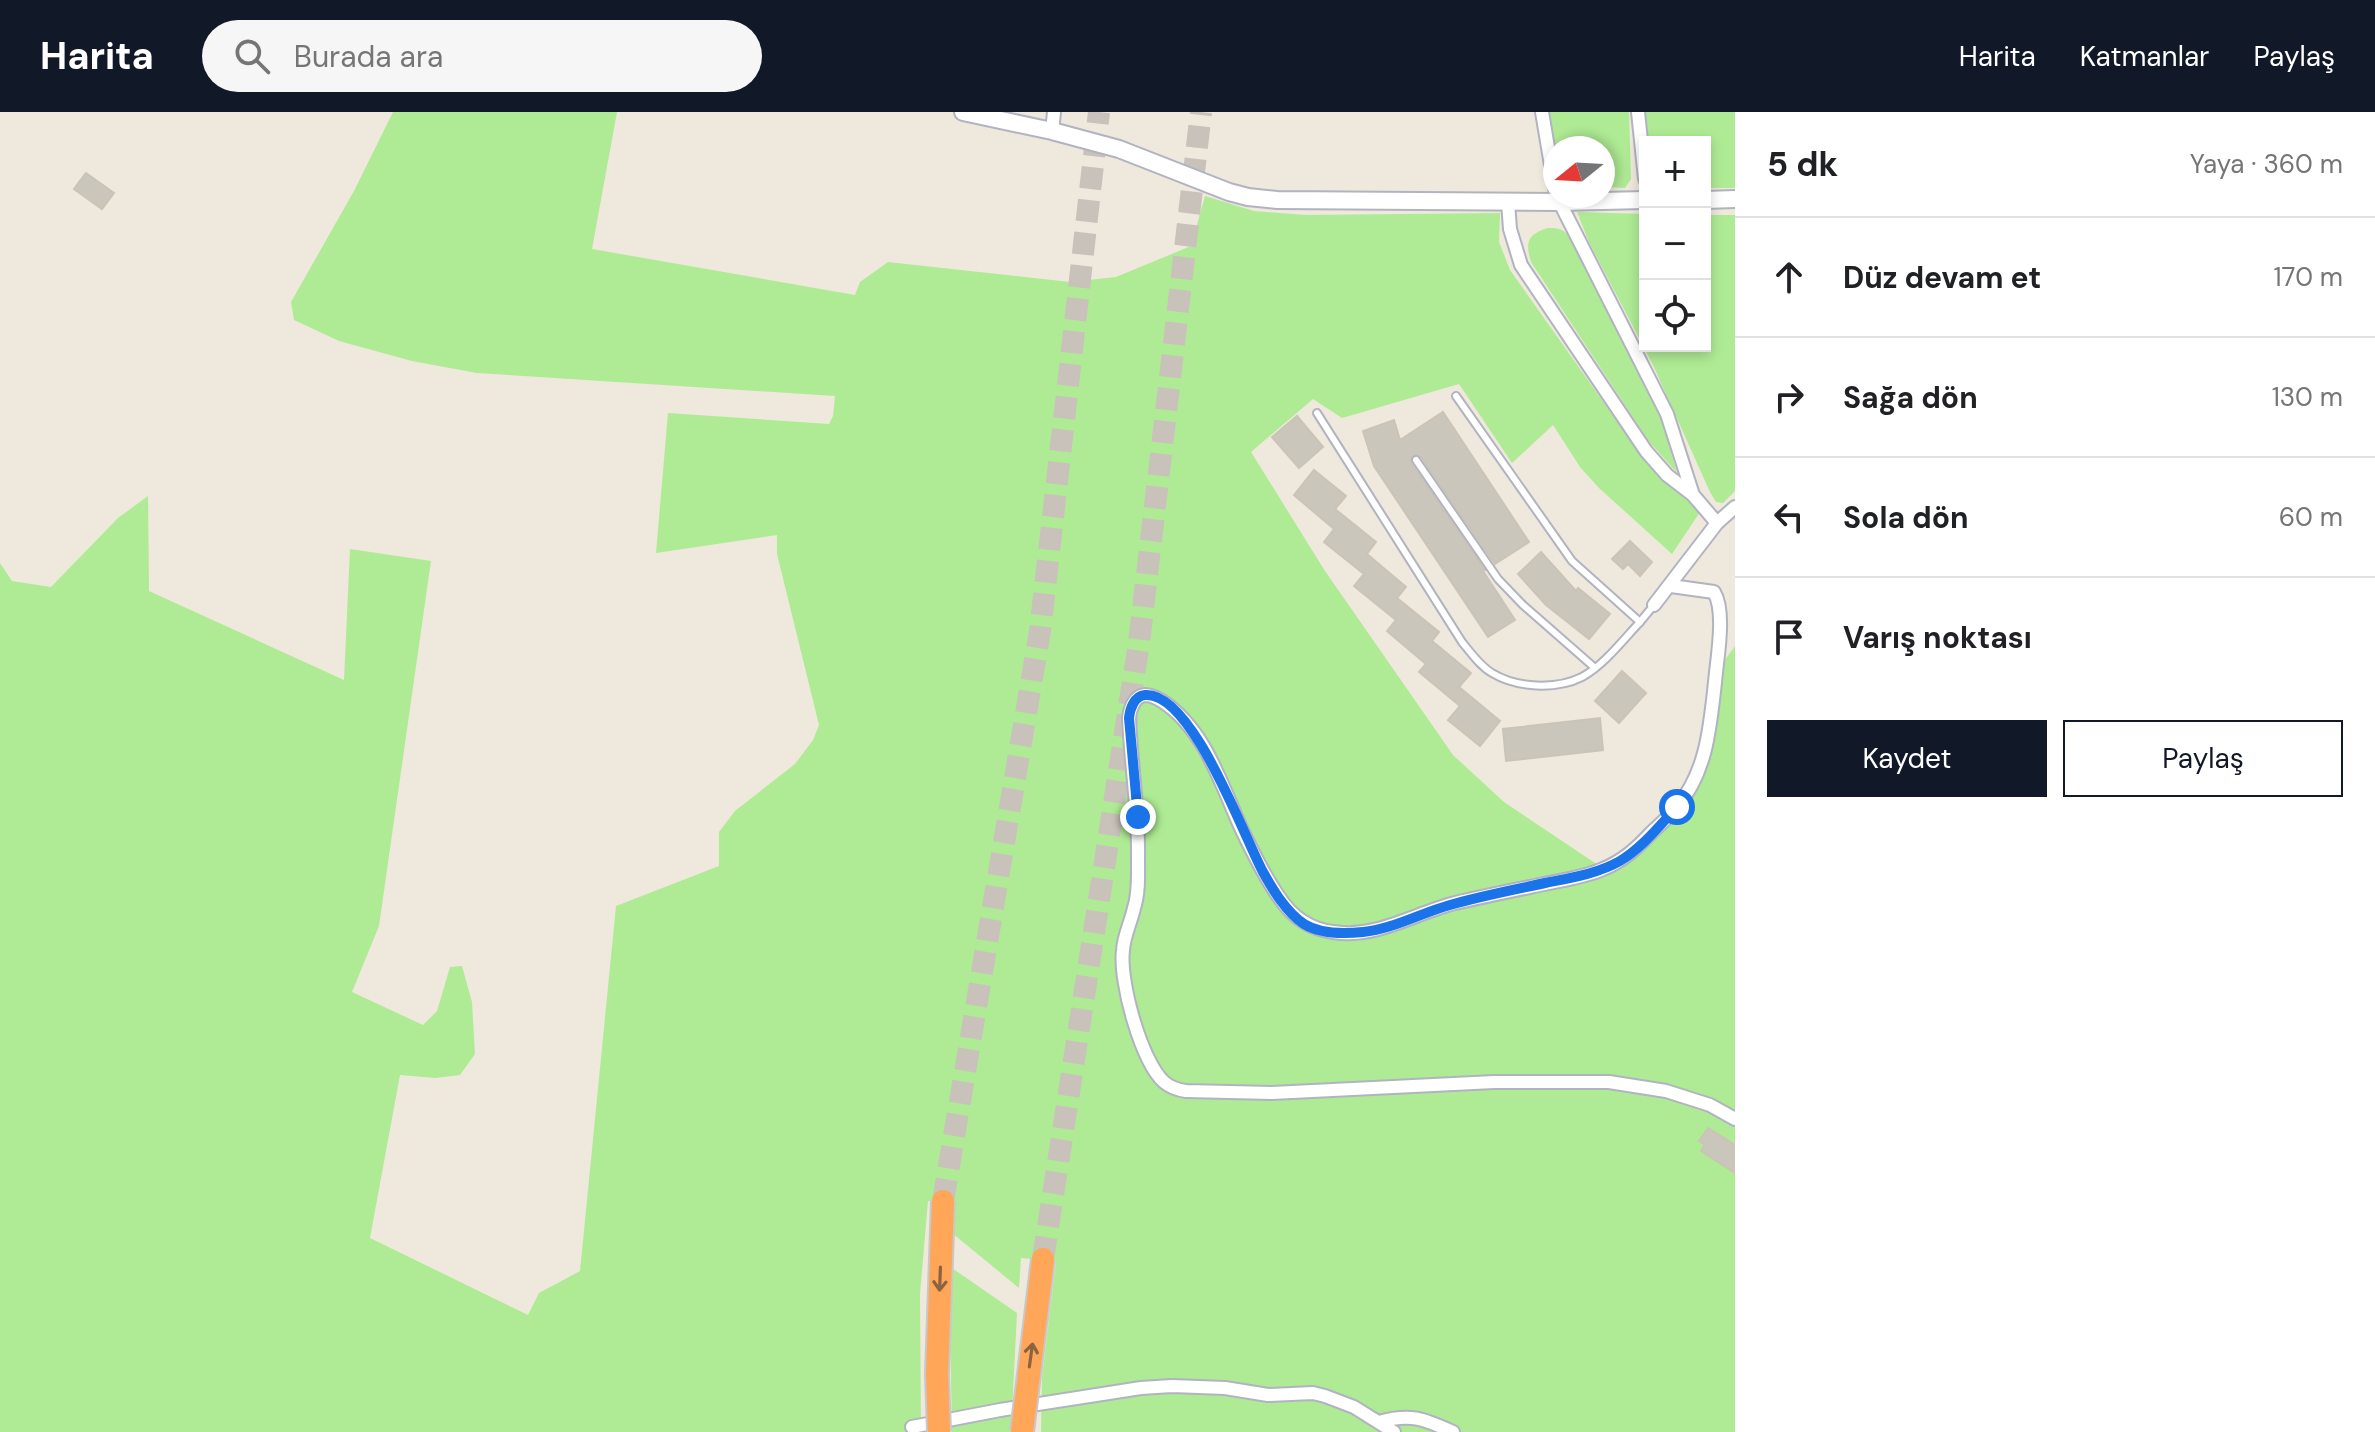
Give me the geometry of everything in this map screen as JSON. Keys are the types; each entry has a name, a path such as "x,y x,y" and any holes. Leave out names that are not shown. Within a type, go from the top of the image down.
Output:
{"highway":[{"path":"939,1432 937,1374 943,1201"},
{"path":"1022,1432 1043,1259"}],"street":[{"path":"963,112 1119,149 1248,197 1277,200 1508,202 1543,198"},
{"path":"1052,131 1054,112"},
{"path":"1542,112 1546,136"},
{"path":"1638,112 1641,136"},
{"path":"1615,199 1639,200"},
{"path":"1711,200 1735,199"},
{"path":"1508,202 1510,229 1521,265 1646,451 1667,475 1693,495 1717,523"},
{"path":"1563,208 1667,414 1693,495"},
{"path":"1654,605 1717,523 1735,507"},
{"path":"1671,586 1714,592 1719,607 1719,639 1709,737 1697,774 1677,807 1632,853 1604,869 1448,905 1377,930 1337,933 1319,930 1305,925 1294,915 1264,873 1241,828 1223,781 1191,727 1157,698 1146,695 1137,698 1129,718 1138,817 1137,885 1135,906 1122,952 1123,977 1132,1016 1154,1070 1173,1089 1272,1093 1494,1082 1609,1082 1666,1091 1710,1105 1735,1119"},
{"path":"912,1427 1000,1410 1172,1386 1225,1388 1268,1395 1313,1393 1338,1399 1394,1432"},
{"path":"1379,1422 1409,1417 1425,1419 1453,1432"}],"lane":[{"path":"1456,396 1572,561 1640,622"},
{"path":"1317,413 1462,642 1492,673 1517,683 1539,685 1562,684 1582,677 1595,668 1654,605"},
{"path":"1416,460 1498,579 1595,668"}],"green space":[{"path":"393,112 617,112 592,249 855,295 860,282 888,262 1070,282 1116,277 1191,246 1205,196 1254,211 1306,215 1500,213 1499,242 1510,270 1648,465 1700,512 1672,554 1599,488 1580,467 1553,425 1512,463 1459,384 1342,418 1313,399 1251,452 1325,571 1453,755 1504,802 1604,869 1620,861 1692,785 1716,672 1735,646 1735,1432 1041,1432 1042,1377 1056,1261 1021,1258 1019,1288 952,1233 952,1202 928,1201 920,1294 921,1432 0,1432 0,563 12,581 51,587 118,518 148,496 149,591 344,680 350,549 431,561 379,926 352,992 423,1025 437,1011 450,967 462,966 472,1002 475,1054 460,1075 435,1078 400,1075 370,1238 528,1315 539,1293 580,1271 616,906 719,866 719,832 735,811 795,764 813,740 819,725 777,554 777,535 656,553 668,413 829,424 835,396 477,373 412,361 339,341 294,320 291,302 354,191"},
{"path":"1549,112 1629,112 1631,179 1625,188 1615,188 1615,136 1552,136"},
{"path":"1645,112 1735,112 1735,188 1711,188 1711,136 1648,136"},
{"path":"1577,212 1639,214 1639,338 1589,242"},
{"path":"1711,215 1735,215 1735,491 1723,503 1716,502 1710,492 1646,352 1711,352"},
{"path":"1548,228 1564,231 1571,241 1659,412 1677,473 1648,440 1531,262 1529,240"},
{"path":"949,1266 1017,1313 1011,1432 952,1432"}],"building":[{"path":"86,173 114,193 102,209 74,189"},
{"path":"1443,412 1529,542 1495,564 1421,457 1416,454 1411,457 1411,463 1485,570 1515,620 1488,637 1374,466 1363,431 1394,420 1400,440"},
{"path":"1297,416 1323,447 1299,468 1272,437"},
{"path":"1314,470 1346,496 1335,509 1376,542 1367,554 1406,587 1397,598 1439,632 1432,641 1471,673 1459,687 1500,721 1480,746 1448,720 1460,706 1419,672 1426,664 1387,631 1396,620 1354,586 1364,574 1324,542 1334,529 1294,495"},
{"path":"1630,541 1652,562 1640,576 1628,564 1623,569 1612,559"},
{"path":"1541,552 1576,591 1578,588 1610,614 1589,639 1546,605 1518,574"},
{"path":"1622,671 1646,693 1619,723 1595,701"},
{"path":"1600,718 1603,750 1506,761 1503,729"},
{"path":"1708,1128 1735,1145 1735,1173 1701,1151 1705,1145 1699,1141"}],"tunnel":[{"path":"943,1201 1040,631 1099,112"},
{"path":"1043,1259 1139,643 1201,112"}],"route":[{"path":"1138,817 1129,718 1137,698 1146,695 1167,704 1191,727 1223,781 1241,828 1280,899 1305,925 1319,930 1361,933 1377,930 1448,905 1604,869 1632,853 1677,807"}]}
